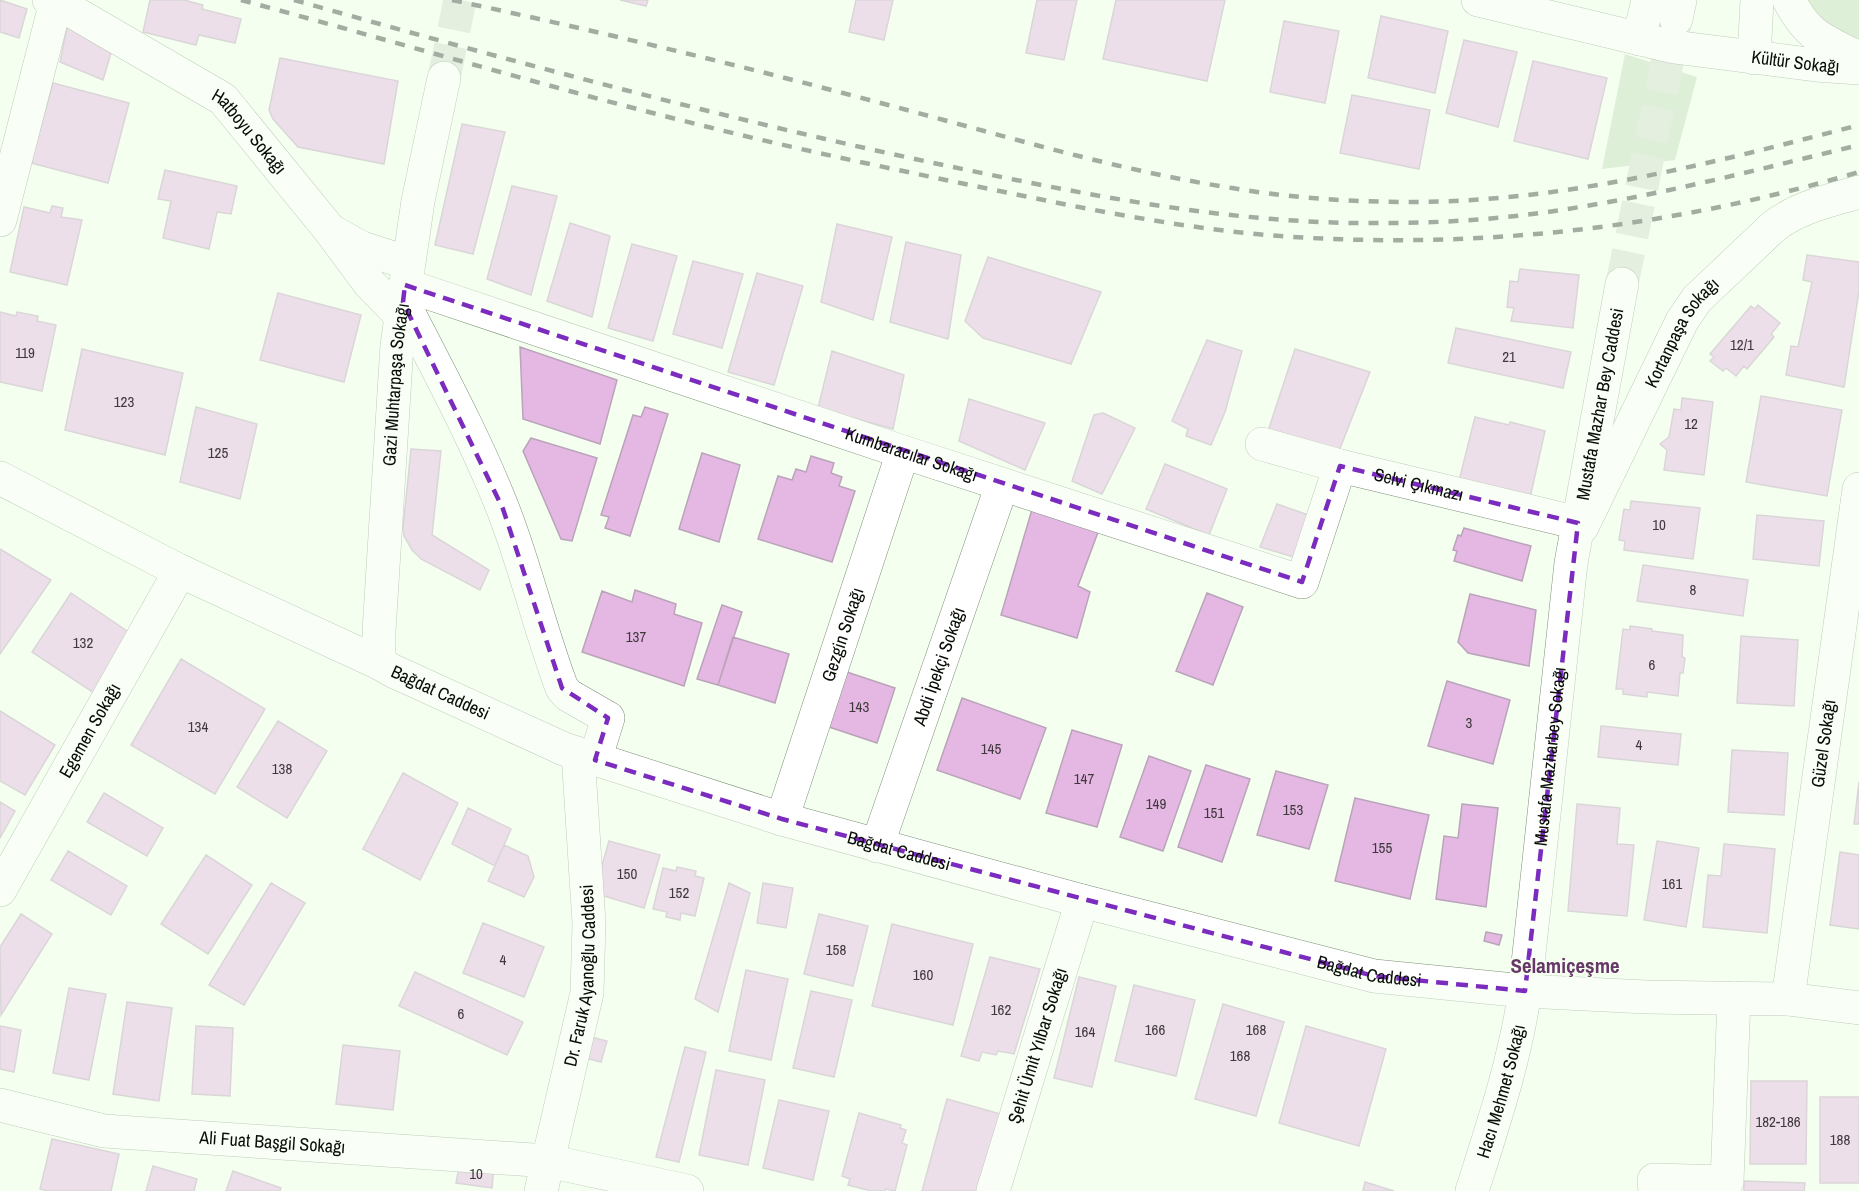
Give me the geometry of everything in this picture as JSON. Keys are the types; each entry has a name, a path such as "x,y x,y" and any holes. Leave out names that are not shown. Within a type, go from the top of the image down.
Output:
{"street":[{"path":"1478,0 1639,39 1703,52 1765,59 1791,58 1801,50 1804,37 1794,10"},
{"path":"1639,39 1648,0"},
{"name":"Kültür Sokağı","path":"1757,0 1765,59 1859,68"},
{"path":"0,220 52,1"},
{"name":"Hatboyu Sokağı","path":"52,1 223,99 329,229 369,283 405,292"},
{"path":"1794,10 1816,36 1859,57"},
{"name":"Gazi Muhtarpaşa Sokağı","path":"386,667 390,638 406,352 405,292 418,201 444,78"},
{"name":"Kortanpaşa Sokağı","path":"1576,533 1672,338 1698,299 1780,221 1800,211 1859,192"},
{"name":"Kumbaracılar Sokağı","path":"329,229 362,248 405,292 1302,582 1340,466"},
{"name":"Mustafa Mazhar Bey Caddesi","path":"1576,533 1622,284"},
{"path":"405,292 495,490 562,688 568,695 608,718 586,757"},
{"name":"Selvi Çıkmazı","path":"1262,444 1576,533"},
{"name":"Gezgin Sokağı","path":"782,819 903,452"},
{"name":"Bağdat Caddesi","path":"0,478 180,571 586,757 782,819 1082,901 1374,976 1525,992 1788,999 1859,1008"},
{"name":"Abdi İpekçi Sokağı","path":"877,846 1002,485"},
{"name":"Güzel Sokağı","path":"1788,999 1859,489"},
{"name":"Mustafa Mazharbey Sokağı","path":"1525,992 1565,613 1576,533"},
{"name":"Egemen Sokağı","path":"0,890 180,571"},
{"name":"Dr. Faruk Ayanoğlu Caddesi","path":"545,1176 587,993 589,923 586,757"},
{"name":"Şehit Ümit Yılbar Sokağı","path":"993,1191 1082,901"},
{"name":"Hacı Mehmet Sokağı","path":"1472,1191 1507,1080 1525,992"},
{"path":"1655,1191 1654,1180 1727,1182 1734,998"},
{"name":"Ali Fuat Başgil Sokağı","path":"0,1105 104,1131 687,1191"}],"highlighted area":[{"path":"405,285 1302,582 1340,466 1578,523 1525,991 1374,976 782,819 595,760 608,718 562,688 503,509 403,302"}],"green space":[{"path":"1798,0 1859,0 1859,44 1823,33"},
{"path":"1625,54 1697,77 1675,160 1602,169"}],"building":[{"path":"0,0 27,9 19,38 0,32"},
{"path":"150,0 184,0 203,5 202,9 241,19 235,43 199,35 196,45 143,32"},
{"path":"620,0 648,0 646,6"},
{"path":"856,0 893,0 884,40 849,32"},
{"path":"1037,0 1077,0 1064,60 1026,53"},
{"path":"1116,0 1225,0 1207,81 1103,59"},
{"path":"1381,16 1448,31 1435,93 1368,78"},
{"path":"1284,21 1339,31 1325,103 1270,92"},
{"path":"67,27 111,53 103,80 60,62"},
{"path":"1464,40 1517,52 1498,127 1446,113"},
{"path":"280,58 398,81 384,164 298,147 273,119 269,110"},
{"path":"1533,61 1607,78 1588,159 1514,141"},
{"path":"53,83 129,103 108,183 31,163"},
{"path":"1352,95 1430,110 1419,169 1340,153"},
{"path":"462,124 505,132 473,254 435,245"},
{"path":"165,170 237,186 231,214 217,212 209,249 163,238 171,201 158,199"},
{"path":"512,186 557,196 531,295 487,279"},
{"path":"52,206 63,208 61,217 82,220 67,285 10,272 24,207 50,213"},
{"path":"570,223 610,236 592,317 547,301"},
{"path":"837,224 892,237 873,320 821,302"},
{"path":"906,242 961,255 948,339 890,322"},
{"path":"632,244 677,256 653,341 608,328"},
{"path":"1807,255 1859,262 1859,291 1844,387 1786,375 1791,346 1798,347 1812,282 1803,280"},
{"path":"988,257 1101,292 1071,364 983,338 965,321"},
{"path":"693,261 743,274 722,348 673,334"},
{"path":"1520,269 1579,275 1573,328 1511,321 1514,308 1507,307 1510,281 1518,282"},
{"path":"757,273 803,286 774,385 728,372"},
{"path":"278,293 361,315 344,382 260,360"},
{"path":"1758,305 1780,323 1771,334 1774,337 1747,369 1744,366 1736,376 1726,368 1723,371 1710,361 1714,357 1710,354 1751,306 1755,309"},
{"path":"0,312 16,316 17,312 38,316 37,321 56,325 42,391 0,382"},
{"path":"1456,328 1571,352 1563,388 1448,363"},
{"path":"1207,340 1242,351 1225,412 1211,445 1186,436 1188,429 1172,421"},
{"path":"520,347 617,380 600,444 523,419"},
{"path":"82,349 183,373 165,455 65,430"},
{"path":"1295,349 1370,372 1337,456 1268,431"},
{"path":"832,351 904,375 893,429 818,408"},
{"path":"1761,396 1842,410 1827,496 1746,482"},
{"path":"1682,398 1713,402 1704,475 1664,470 1667,450 1660,444 1669,437 1674,409 1681,410"},
{"path":"969,399 1045,423 1025,470 959,441"},
{"path":"196,407 257,424 240,499 180,482"},
{"path":"645,407 668,414 630,536 605,528 609,517 601,515 633,415 641,417"},
{"path":"1103,413 1135,428 1102,494 1072,481 1094,415"},
{"path":"1475,417 1509,425 1510,422 1545,431 1530,498 1459,481"},
{"path":"531,438 597,458 572,541 561,539 523,451"},
{"path":"411,449 441,451 432,535 489,570 480,590 421,559 412,550 404,536"},
{"path":"702,453 740,465 719,542 679,529"},
{"path":"811,456 834,463 831,473 842,477 839,486 855,491 832,562 758,539 778,476 792,480 796,469 806,472"},
{"path":"1165,464 1227,489 1209,535 1146,509"},
{"path":"1631,501 1700,508 1693,559 1624,550 1625,541 1619,540 1624,509 1630,510"},
{"path":"1277,504 1317,518 1304,560 1260,547"},
{"path":"1033,506 1100,527 1078,586 1090,592 1077,638 1001,615"},
{"path":"1757,515 1824,521 1819,566 1753,559"},
{"path":"1464,528 1531,546 1522,581 1454,561 1457,551 1453,550 1458,535 1461,536"},
{"path":"0,549 51,580 0,654"},
{"path":"1643,565 1748,580 1743,616 1637,601"},
{"path":"635,590 676,604 674,614 702,623 684,686 582,652 602,591 632,602"},
{"path":"71,593 133,635 94,693 32,652"},
{"path":"1207,593 1243,607 1213,685 1176,671"},
{"path":"1470,594 1536,610 1529,666 1468,653 1458,642"},
{"path":"722,605 742,612 718,685 697,679"},
{"path":"1630,626 1683,635 1682,657 1685,658 1683,673 1680,673 1678,696 1647,692 1647,697 1623,694 1623,689 1616,689 1623,629 1630,630"},
{"path":"1741,636 1798,640 1794,706 1737,703"},
{"path":"733,637 789,654 775,703 718,685"},
{"path":"181,659 265,709 215,794 131,745"},
{"path":"841,670 895,688 877,743 823,725"},
{"path":"1447,681 1510,700 1493,764 1428,746"},
{"path":"962,698 1046,728 1020,799 937,770"},
{"path":"0,711 55,745 25,795 0,781"},
{"path":"278,721 327,751 287,818 237,787"},
{"path":"1601,726 1681,734 1678,765 1598,757"},
{"path":"1072,730 1122,745 1097,827 1046,813"},
{"path":"1732,750 1788,753 1784,815 1728,812"},
{"path":"1149,756 1191,771 1163,851 1120,837"},
{"path":"1206,765 1250,779 1222,862 1178,847"},
{"path":"1276,771 1328,785 1309,849 1257,835"},
{"path":"403,773 458,803 420,880 363,849"},
{"path":"1859,782 1859,824 1854,824"},
{"path":"104,793 163,828 147,856 87,822"},
{"path":"1355,798 1429,815 1410,899 1335,881"},
{"path":"0,802 15,811 0,838"},
{"path":"1462,804 1498,808 1486,907 1436,899 1444,836 1458,838"},
{"path":"1577,804 1620,808 1617,844 1634,845 1627,916 1568,911"},
{"path":"468,808 511,829 495,866 452,844"},
{"path":"609,841 660,855 644,908 594,893"},
{"path":"1657,841 1699,848 1686,927 1644,920"},
{"path":"1724,844 1775,849 1767,933 1703,927 1708,875 1721,876"},
{"path":"504,845 528,856 534,877 524,897 488,881"},
{"path":"68,851 127,886 111,915 51,880"},
{"path":"1840,852 1859,855 1859,929 1830,925"},
{"path":"206,855 252,885 208,954 161,924"},
{"path":"677,867 696,871 695,876 704,878 695,916 681,913 680,920 666,917 667,912 653,909 663,868 676,871"},
{"path":"271,883 305,903 244,1005 209,985"},
{"path":"729,883 750,893 718,1012 695,999"},
{"path":"763,883 793,888 786,928 757,923"},
{"path":"21,914 52,934 1,1015 0,947"},
{"path":"819,914 868,926 853,986 804,974"},
{"path":"483,923 544,947 524,997 463,973"},
{"path":"892,924 973,944 953,1025 872,1006"},
{"path":"1486,932 1502,935 1499,945 1484,941"},
{"path":"990,957 1040,969 1014,1054 998,1051 996,1055 982,1052 979,1061 961,1056"},
{"path":"746,970 788,979 771,1060 729,1051"},
{"path":"415,972 523,1022 507,1055 399,1006"},
{"path":"1079,977 1116,986 1092,1087 1054,1078"},
{"path":"1134,985 1195,1000 1176,1076 1115,1061"},
{"path":"69,988 106,994 89,1080 53,1073"},
{"path":"811,991 852,1000 834,1077 793,1068"},
{"path":"127,1002 172,1008 159,1101 113,1094"},
{"path":"1223,1004 1284,1022 1256,1116 1195,1099"},
{"path":"0,1026 21,1030 14,1072 0,1069"},
{"path":"196,1026 233,1028 230,1096 192,1094"},
{"path":"1306,1026 1386,1049 1359,1146 1279,1123"},
{"path":"591,1037 607,1041 601,1062 585,1058"},
{"path":"343,1045 400,1051 393,1110 336,1104"},
{"path":"685,1047 706,1052 679,1162 656,1157"},
{"path":"716,1070 765,1080 748,1165 699,1155"},
{"path":"1751,1081 1807,1081 1806,1164 1750,1164"},
{"path":"1820,1097 1859,1097 1859,1183 1820,1183"},
{"path":"947,1099 1004,1115 983,1191 922,1191"},
{"path":"779,1100 829,1111 813,1180 763,1168"},
{"path":"859,1113 901,1125 900,1128 906,1130 902,1143 907,1145 895,1191 886,1189 885,1191 871,1191 848,1185 850,1179 842,1176"},
{"path":"52,1139 119,1154 111,1191 40,1189"},
{"path":"460,1162 494,1165 492,1188 456,1183"},
{"path":"153,1166 197,1179 194,1191 146,1191"},
{"path":"233,1171 281,1188 280,1191 226,1191"},
{"path":"1744,1181 1805,1183 1804,1191 1744,1191"},
{"path":"1365,1182 1394,1191 1363,1191"}],"tunnel":[{"path":"444,78 460,0"},
{"path":"1622,284 1676,19"}],"railway":[{"path":"241,0 566,90 787,146 1087,209 1252,234 1366,240 1437,240 1579,230 1719,207 1859,172"},
{"path":"294,0 620,89 866,148 1111,198 1220,214 1330,222 1407,223 1473,220 1539,213 1673,189 1859,145"},
{"path":"452,0 725,63 1102,162 1188,180 1299,197 1412,202 1469,200 1581,188 1693,166 1859,125"}],"district":[{"name":"Selamiçeşme","path":"1565,966"}]}
